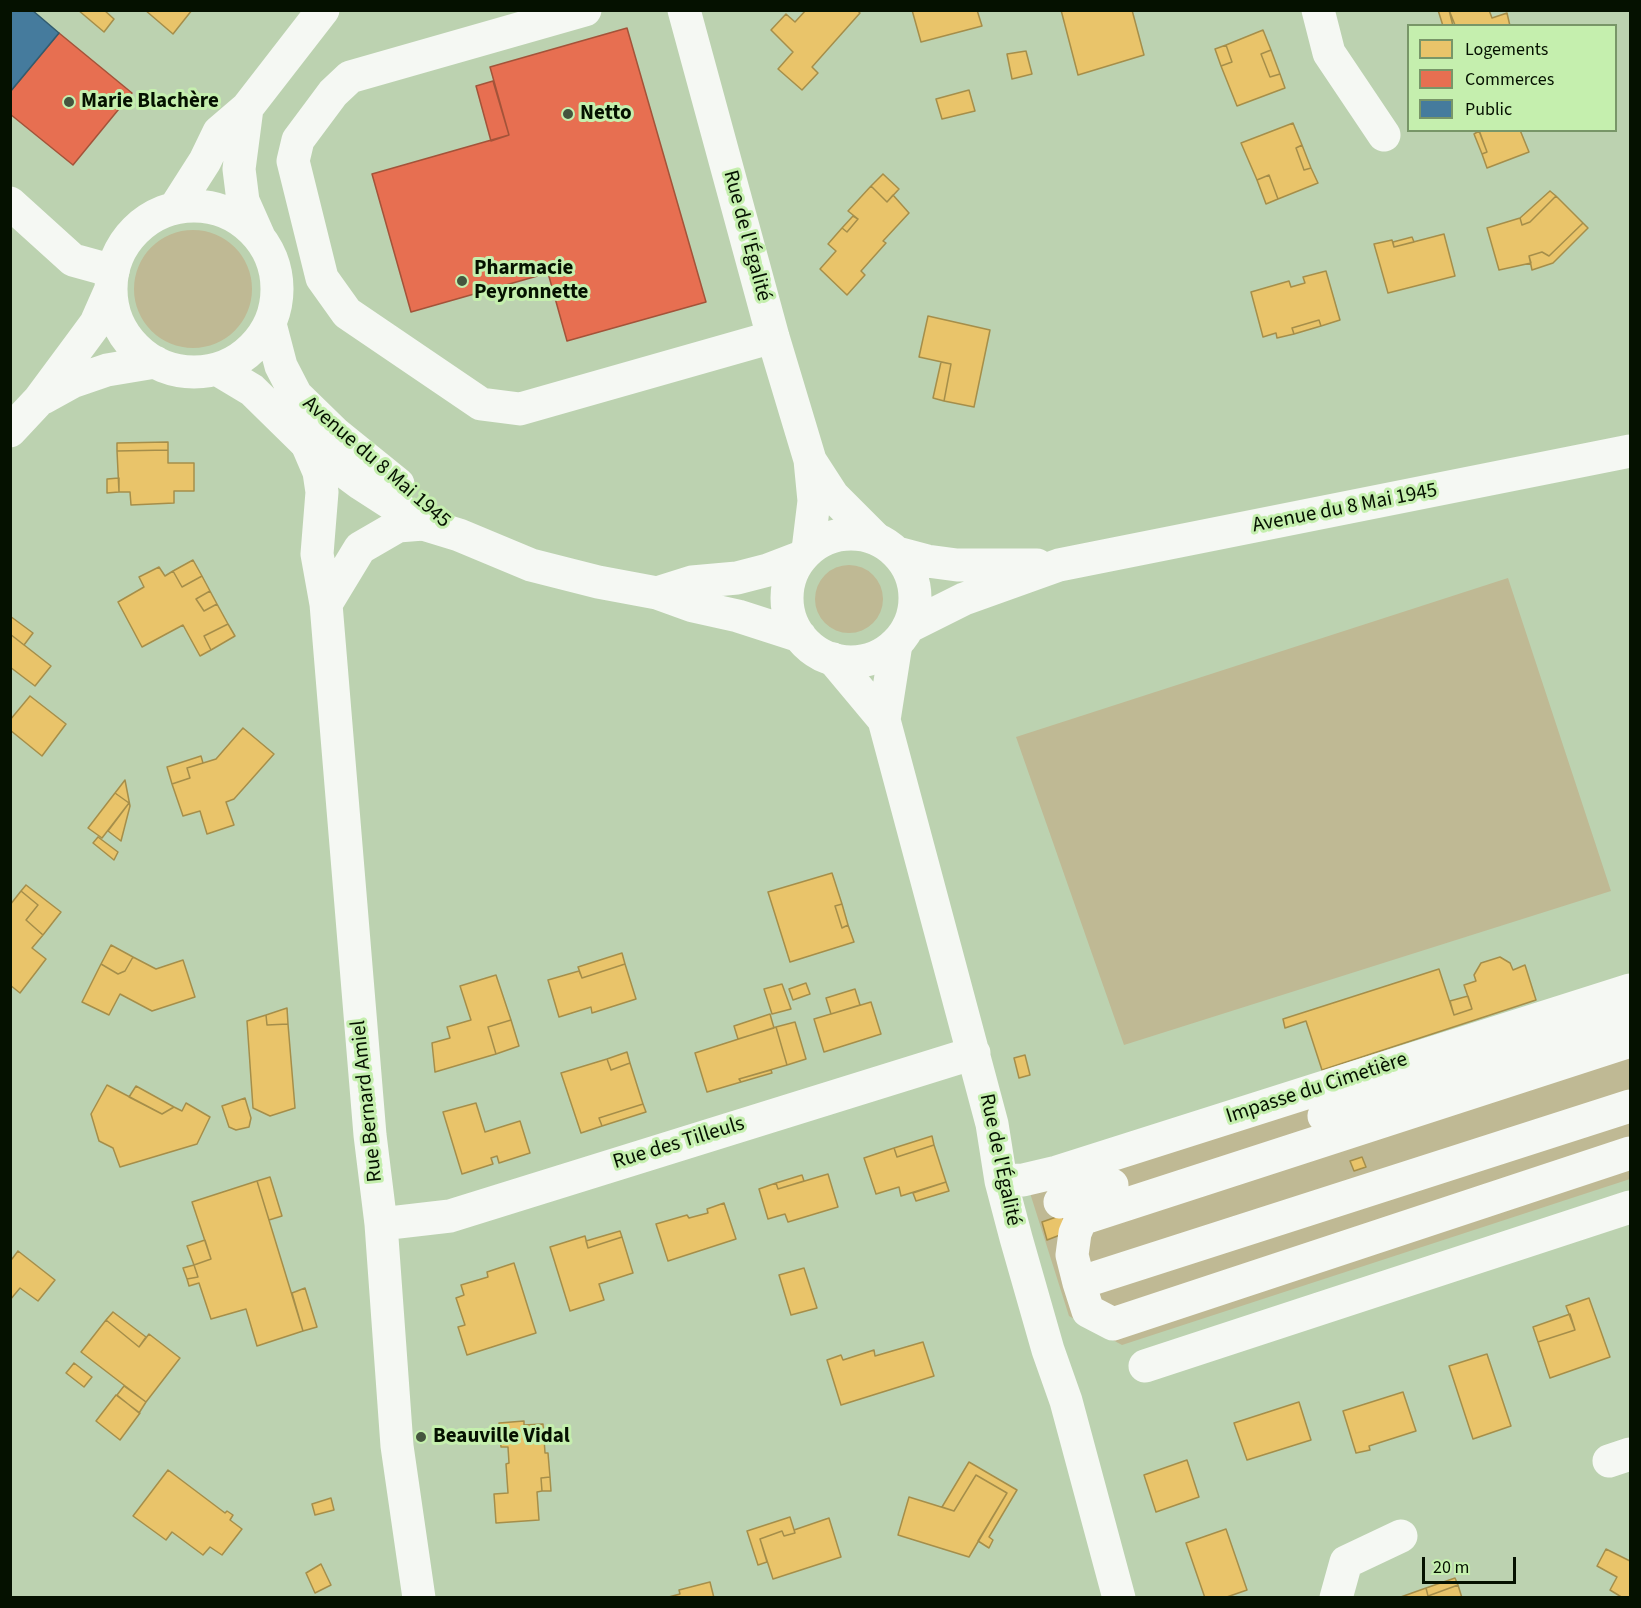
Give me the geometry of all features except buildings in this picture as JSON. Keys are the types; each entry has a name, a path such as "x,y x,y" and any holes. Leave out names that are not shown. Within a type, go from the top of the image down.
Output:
{"street":[{"path":"175,208 205,161 219,132 246,108 323,10"},
{"path":"585,10 350,77 333,93 298,140 293,161 322,278 347,313 481,404 520,409 773,337"},
{"name":"Rue de l'Égalité","path":"684,10 773,337 810,460 814,501 806,554"},
{"path":"1318,10 1329,53 1384,135"},
{"path":"112,280 114,311 123,332 137,349 155,362 175,370 196,372 217,369 239,359 257,344 270,324 277,302 277,279 271,256 259,237 243,201 238,170 246,108"},
{"path":"10,203 73,260 112,280"},
{"path":"10,430 39,400 96,323 121,249 135,230 153,216 175,208 206,207 236,217 259,237"},
{"name":"Avenue du 8 Mai 1945","path":"270,324 281,366 296,395 370,463 422,501 459,535"},
{"path":"39,400 72,382 107,370 155,362"},
{"name":"Avenue du 8 Mai 1945","path":"217,369 252,390 307,444 423,524 459,535 531,565 598,582 657,593 693,606 738,616 800,636"},
{"name":"Rue Bernard Amiel","path":"307,444 319,472 322,492 317,554 326,604 370,1135 381,1224 398,1446 419,1598"},
{"name":"Avenue du 8 Mai 1945","path":"902,636 964,599 1059,565 1630,452"},
{"name":"Rue de l'Égalité","path":"810,460 833,496 886,546"},
{"path":"326,604 360,548 398,526 423,524"},
{"path":"858,534 886,546 908,569 915,588 915,608 902,636 883,654 867,660 850,662 820,654 800,636 791,621 788,587 793,571 806,554 823,540 840,535 858,534"},
{"name":"Avenue du 8 Mai 1945","path":"886,546 927,561 957,565 1059,565"},
{"name":"Avenue du 8 Mai 1945","path":"657,593 692,582 747,576 806,554"},
{"name":"Rue de l'Égalité","path":"884,720 889,702 889,675 902,636"},
{"name":"Rue de l'Égalité","path":"833,659 884,720 974,1053 992,1124 1001,1180 1048,1350 1066,1401 1119,1598"},
{"name":"Impasse du Cimetière","path":"1001,1180 1023,1180 1057,1172 1630,990"},
{"path":"1630,1016 1081,1219 1075,1233 1072,1255 1088,1311 1113,1324 1630,1153"},
{"path":"1060,1202 1630,1041"},
{"name":"Rue des Tilleuls","path":"381,1224 450,1216 974,1053"},
{"path":"1079,1283 1630,1106"},
{"path":"1390,1183 1420,1276"},
{"path":"1144,1366 1630,1207"},
{"path":"1336,1598 1346,1562 1401,1536"}],"shaded area":[{"path":"193,230 226,240 242,256 252,289 242,322 226,338 193,348 160,338 144,322 134,289 144,256 160,240"},
{"path":"856,565 868,571 877,580 883,592 881,612 873,623 856,633 842,633 825,623 817,612 815,592 825,575 836,567"},
{"path":"1508,578 1611,891 1124,1045 1016,737"},
{"path":"1630,1000 1630,1179 1122,1345 1069,1316 1030,1193"}],"place":[{"name":"Marie Blachère","path":"69,102"},
{"name":"Netto","path":"568,114"},
{"name":"Pharmacie Peyronnette","path":"462,281"},
{"name":"Beauville Vidal","path":"421,1437"}]}
